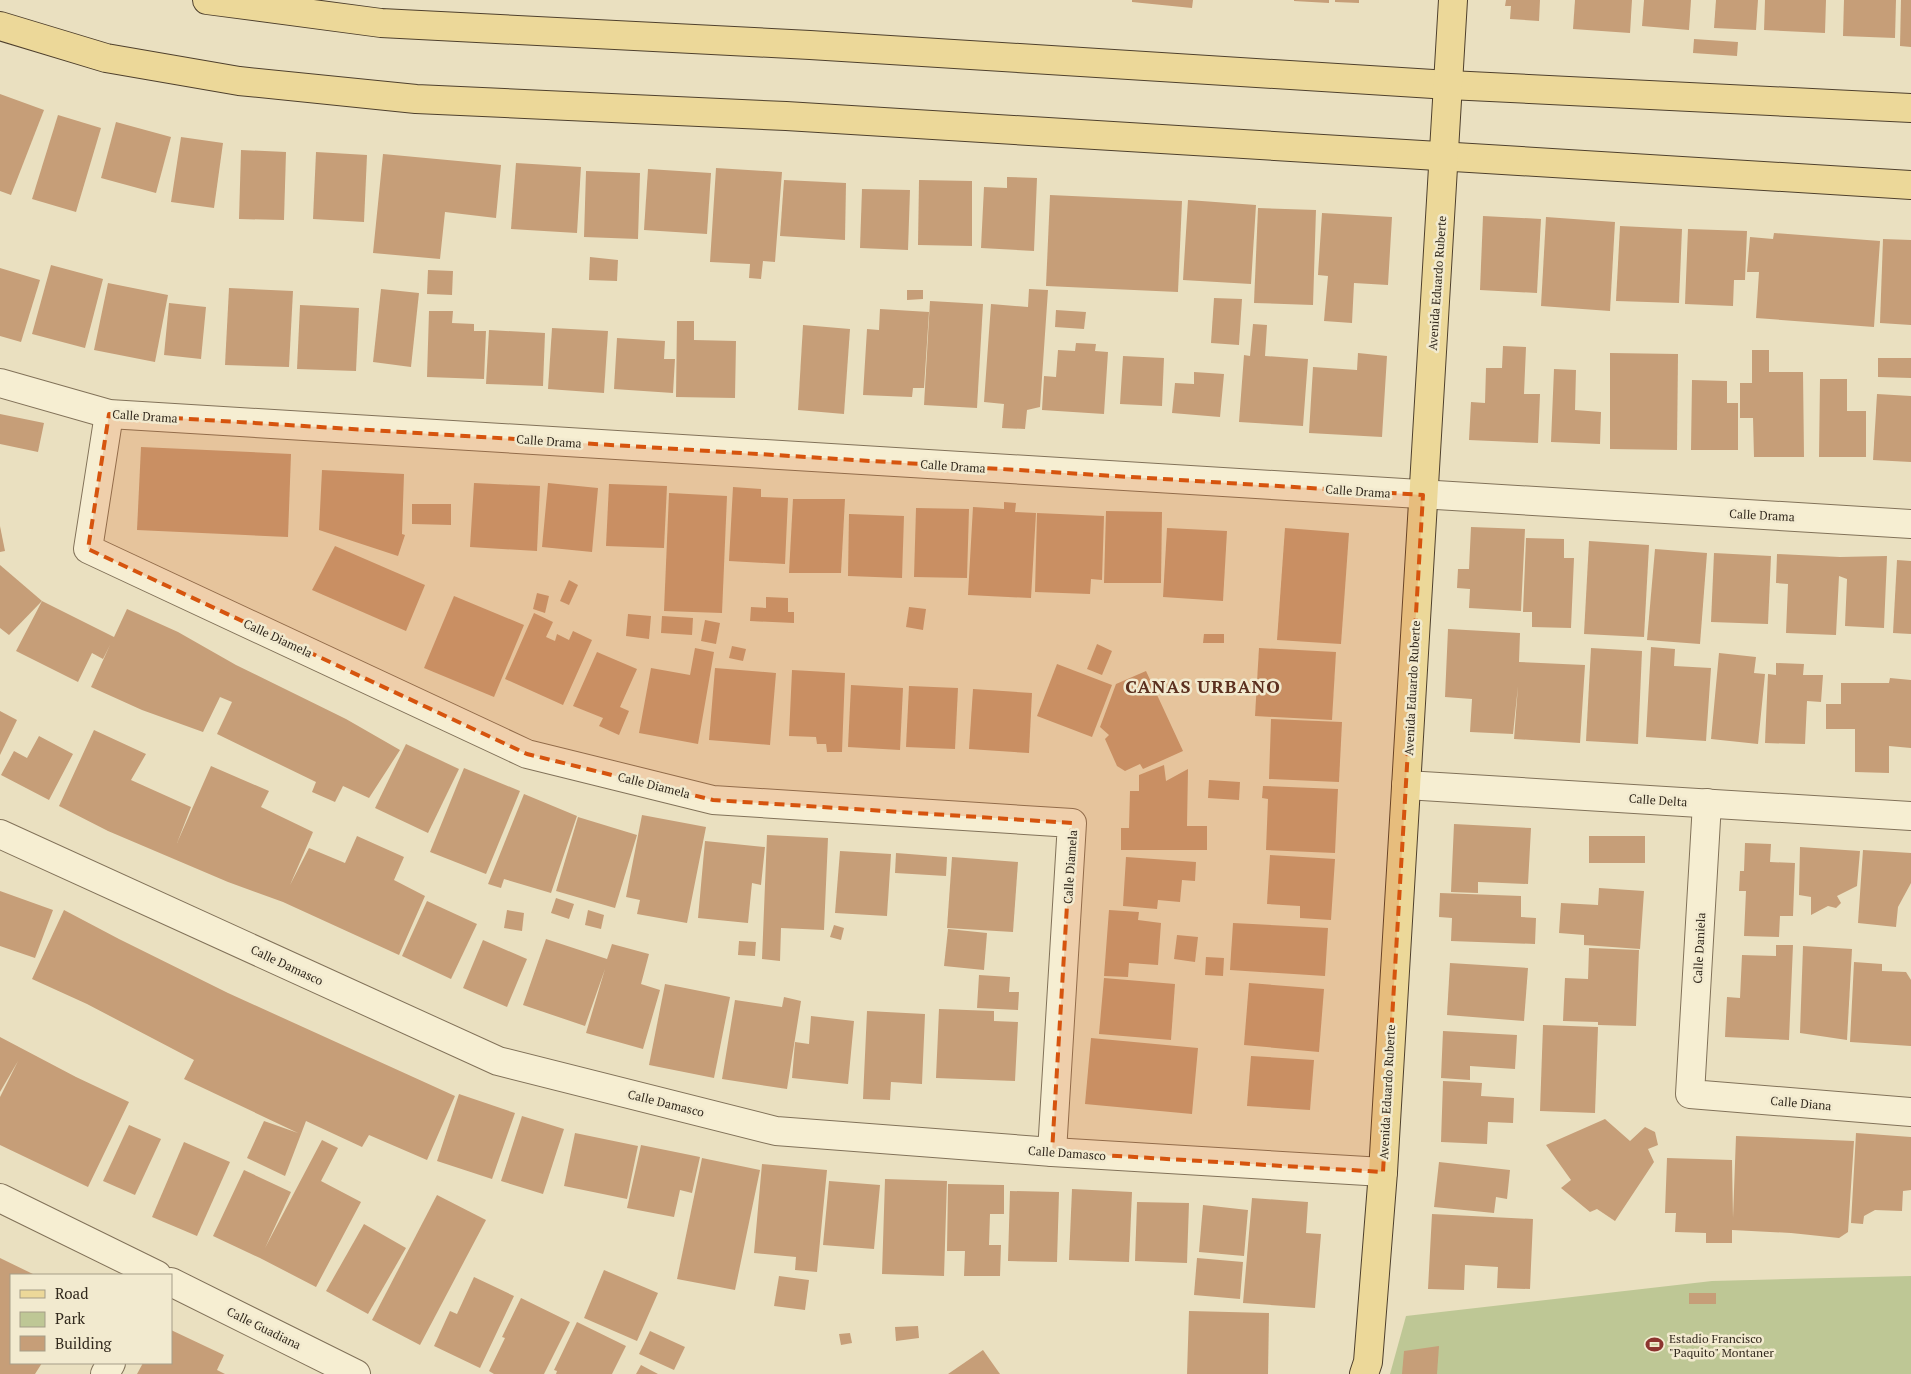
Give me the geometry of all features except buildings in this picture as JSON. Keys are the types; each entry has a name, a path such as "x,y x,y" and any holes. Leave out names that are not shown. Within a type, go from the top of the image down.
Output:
{"main road":[{"path":"207,0 381,23 810,45 1449,85 1911,108"},
{"name":"Avenida Eduardo Ruberte","path":"1364,1374 1368,1362 1383,1172 1453,0"},
{"path":"0,26 106,58 238,81 416,98 786,116 1445,158 1911,185"}],"street":[{"name":"Calle Drama","path":"0,383 109,414 1911,524"},
{"name":"Calle Diamela","path":"109,414 88,549 527,754 713,800 1072,823 1052,1152"},
{"name":"Calle Delta","path":"1406,785 1911,816"},
{"name":"Calle Daniela","path":"1690,1094 1707,803"},
{"name":"Calle Damasco","path":"0,834 498,1061 776,1130 1052,1152 1383,1172"},
{"name":"Calle Diana","path":"1690,1094 1911,1112"},
{"name":"Calle Guadiana","path":"0,1198 153,1274"},
{"name":"Calle Guadiana","path":"172,1283 356,1374"}],"highlighted area":[{"path":"109,414 1423,495 1383,1172 1052,1152 1072,823 713,800 527,754 88,549"}],"green space":[{"name":"Estadio Francisco \"Paquito\" Montaner","path":"1911,1276 1911,1374 1390,1374 1406,1316 1712,1281"}],"place":[{"name":"Estadio Francisco \"Paquito\" Montaner","path":"1655,1345"}],"district":[{"name":"CANAS URBANO","path":"1203,686"}]}
